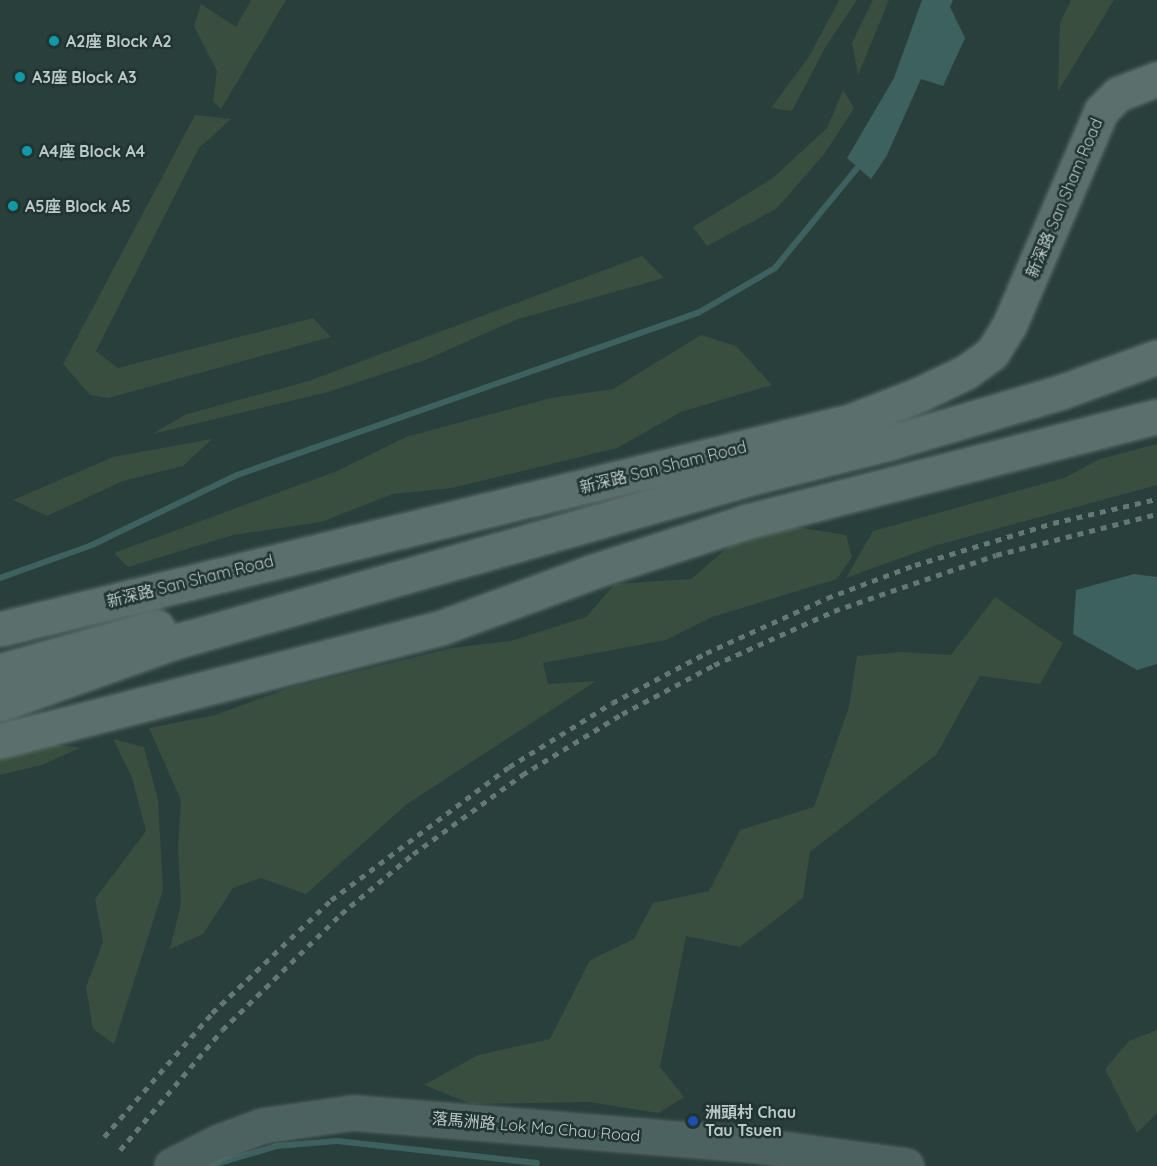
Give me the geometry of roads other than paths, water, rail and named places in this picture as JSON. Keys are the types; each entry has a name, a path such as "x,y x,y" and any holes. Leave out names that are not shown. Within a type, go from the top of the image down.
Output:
{"main road":[{"name":"新深路 San Sham Road","path":"0,629 850,421 966,372 992,353 1010,326 1101,111 1118,94 1157,79"},
{"name":"新深路 San Sham Road","path":"0,704 174,642 758,476 889,443 1061,392 1157,357"},
{"path":"0,741 440,628 591,572 745,522 1157,417"},
{"path":"0,673 368,567 523,502"},
{"path":"0,673 174,642"}],"street":[{"name":"落馬洲路 Lok Ma Chau Road","path":"172,1166 220,1142 263,1126 353,1113 751,1145 907,1166"}],"water":[{"path":"922,0 953,0 950,7 965,38 943,86 921,79 886,157 871,179 847,158 894,78"},
{"path":"1134,574 1157,577 1157,664 1137,670 1073,634 1076,590"}],"waterway":[{"path":"0,578 92,545 237,475 698,313 775,268 857,168"},
{"path":"209,1166 277,1146 337,1141 537,1163"}],"railway":[{"path":"104,1137 212,1013 331,900 509,767 612,703 706,653 827,598 915,565 1053,523 1157,499"},
{"path":"120,1150 222,1030 341,914 413,854 522,775 622,714 714,665 834,611 996,555 1157,514"}],"place":[{"name":"A2座 Block A2","path":"54,41"},
{"name":"A3座 Block A3","path":"20,77"},
{"name":"A4座 Block A4","path":"27,151"},
{"name":"A5座 Block A5","path":"13,206"},
{"name":"洲頭村 Chau Tau Tsuen","path":"693,1121"}]}
